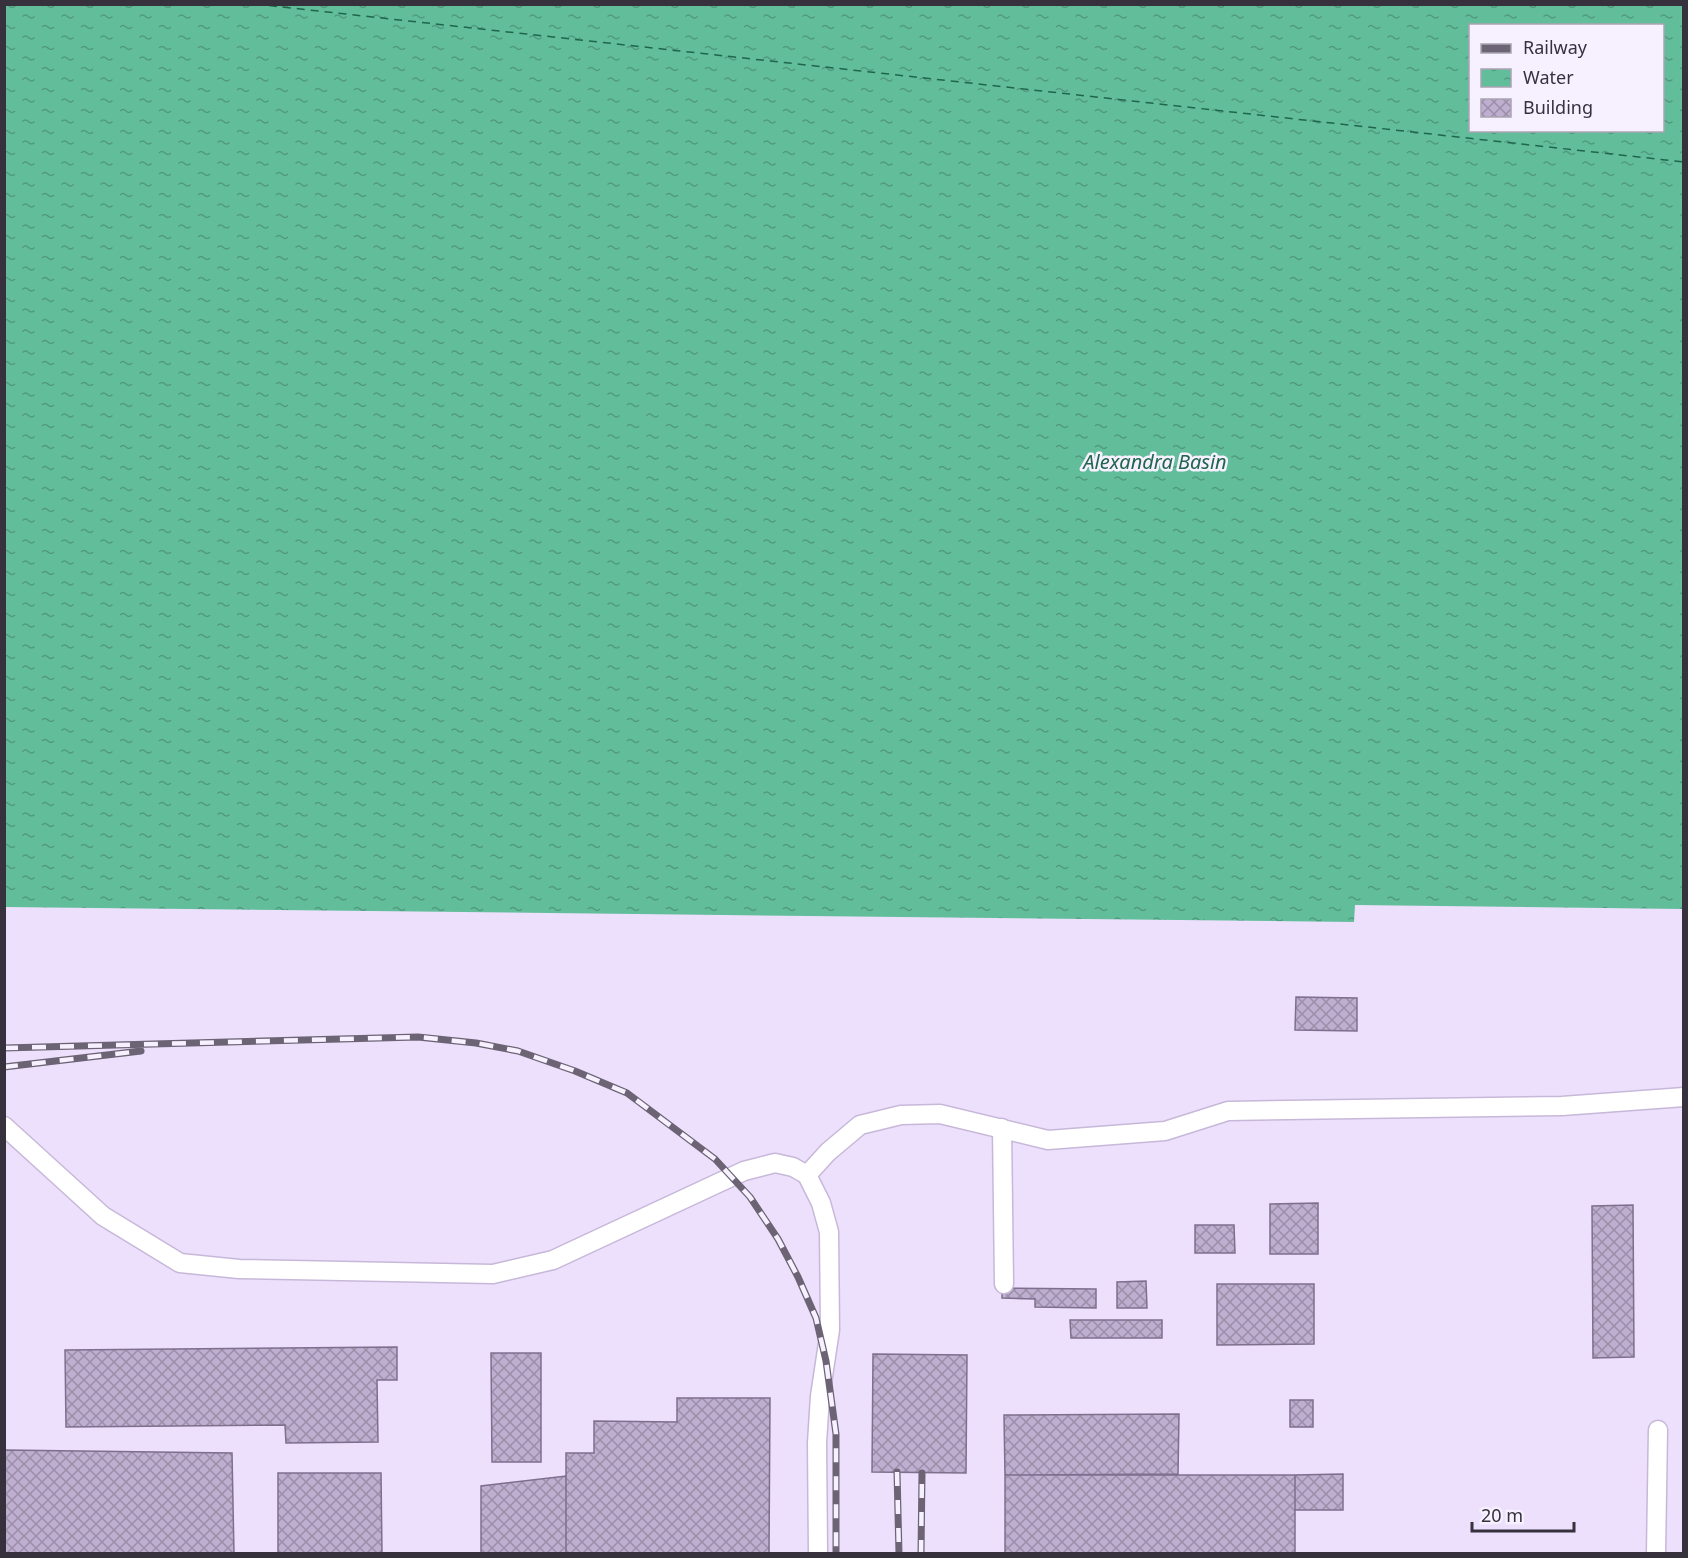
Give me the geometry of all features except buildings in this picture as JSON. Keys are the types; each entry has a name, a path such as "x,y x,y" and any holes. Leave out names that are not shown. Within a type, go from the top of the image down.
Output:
{"lane":[{"path":"807,1175 828,1152 860,1125 901,1115 940,1114 1048,1140 1165,1131 1228,1111 1562,1106 1683,1097"},
{"path":"4,1126 103,1216 180,1263 239,1269 493,1274 553,1260 744,1170 775,1163 793,1167 807,1175 821,1203 829,1232 830,1330 820,1396 816,1443 818,1554"},
{"path":"1002,1128 1004,1284"},
{"path":"1656,1554 1658,1430"}],"water":[{"name":"Alexandra Basin","path":"5,4 1683,5 1683,909 1355,905 1354,922 5,907"}],"ferry route":[{"path":"255,4 1684,162"}],"railway":[{"path":"4,1048 418,1037 476,1043 518,1051 575,1071 627,1093 715,1159 750,1197 778,1239 798,1277 816,1318 826,1361 836,1434 836,1554"},
{"path":"4,1067 141,1051"},
{"path":"897,1472 899,1554"},
{"path":"921,1554 922,1473"}]}
